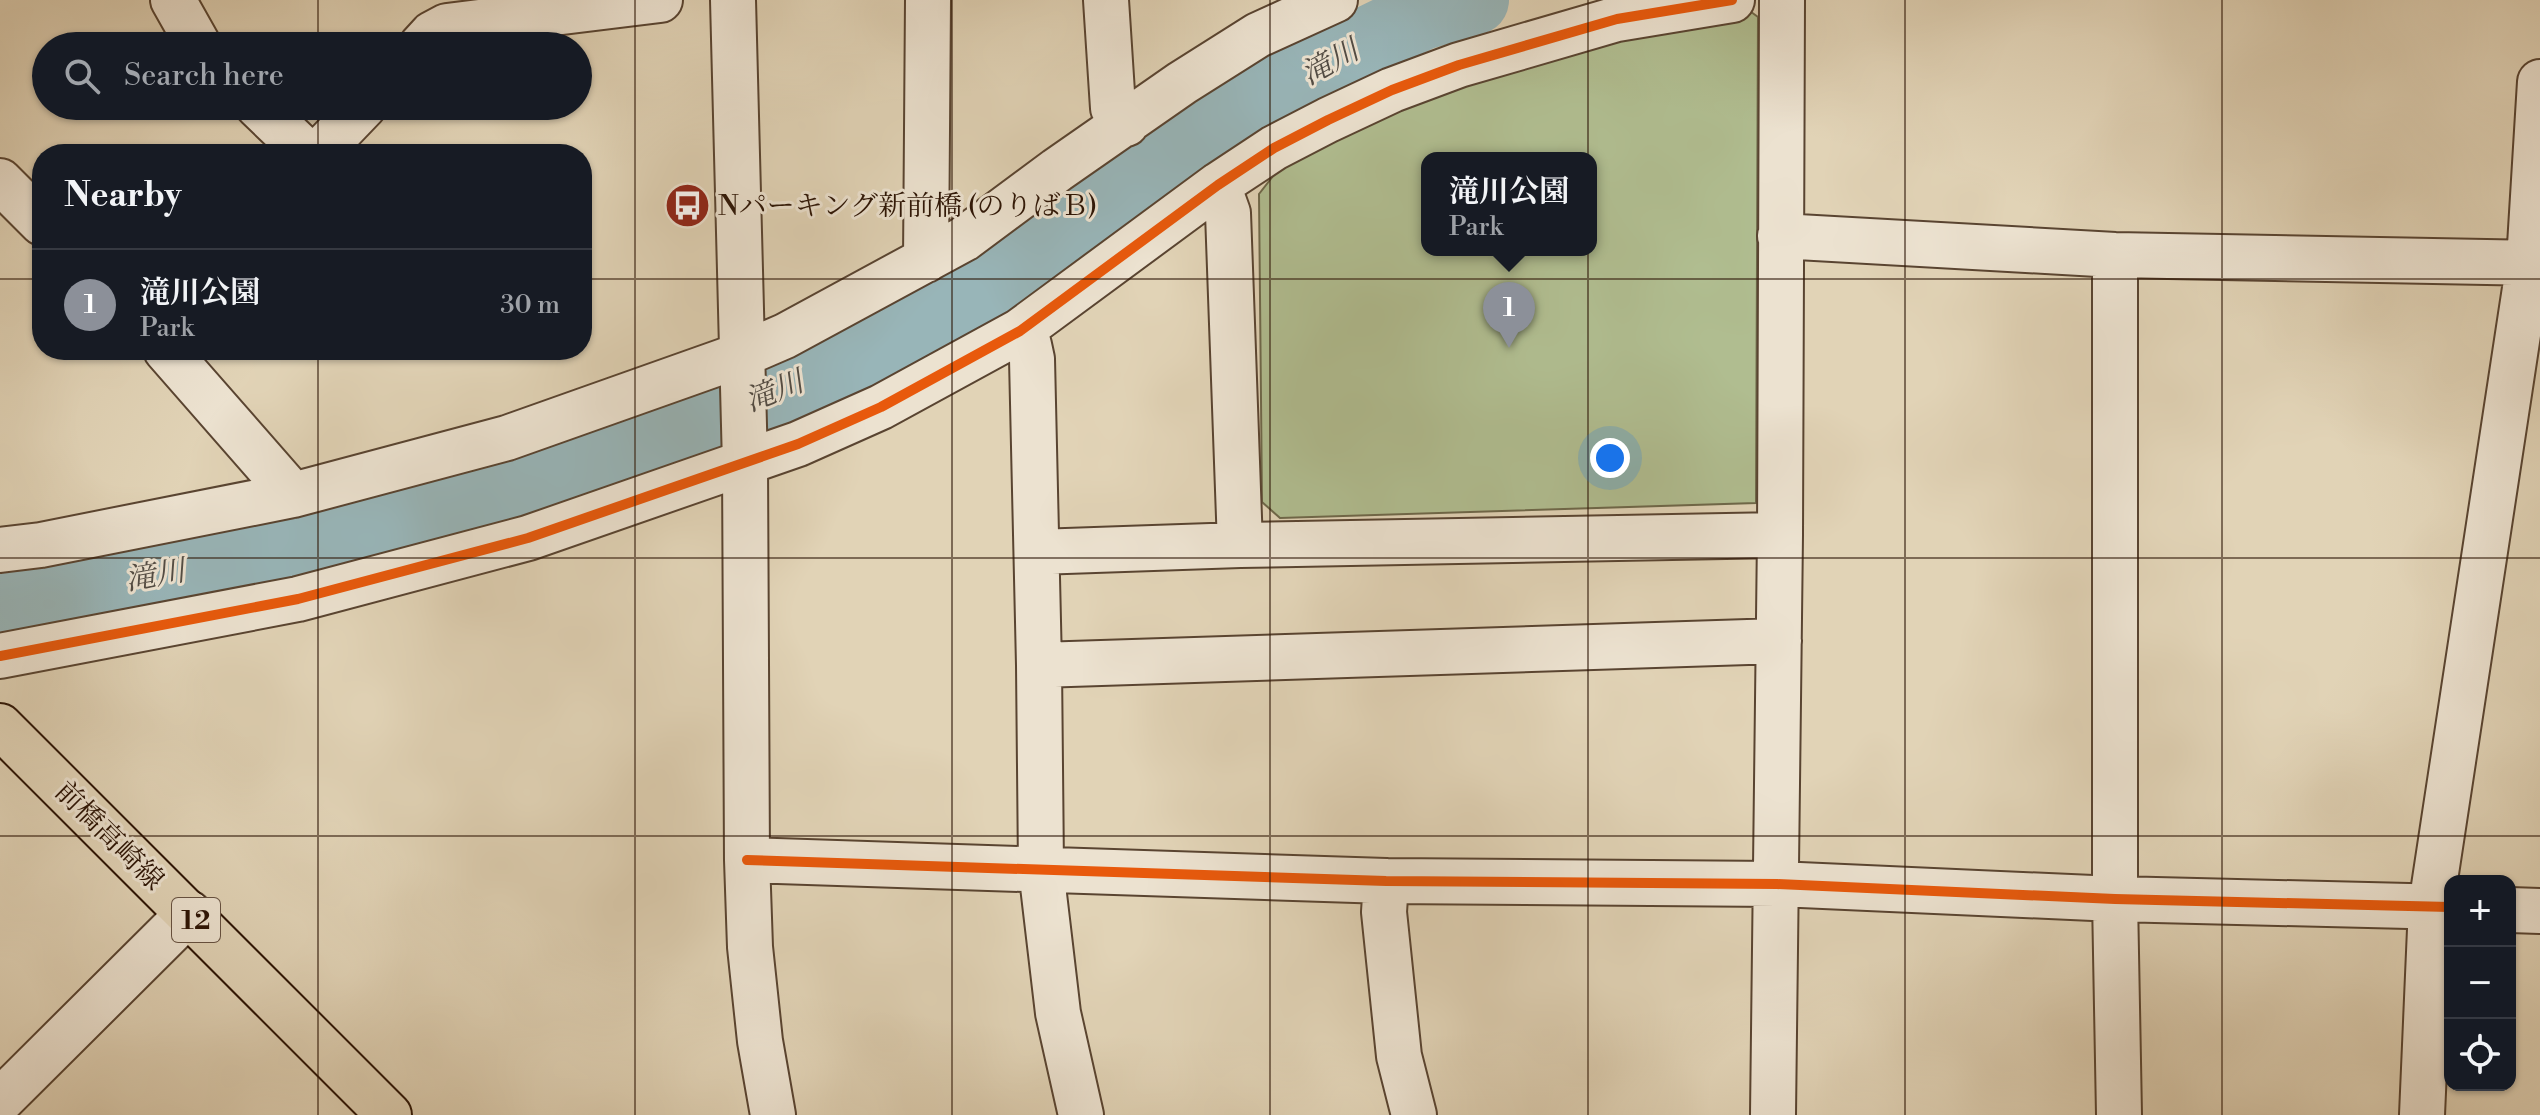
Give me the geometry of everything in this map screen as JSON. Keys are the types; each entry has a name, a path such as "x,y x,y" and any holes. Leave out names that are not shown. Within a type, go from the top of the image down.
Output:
{"main road":[{"name":"前橋高崎線","path":"0,726 389,1115"}],"street":[{"path":"173,0 191,32"},
{"path":"436,32 447,26 660,0"},
{"path":"733,0 744,460 750,947 760,1041 773,1115"},
{"path":"926,260 928,0"},
{"path":"1106,0 1113,108 1126,124"},
{"path":"0,550 41,545 293,495 507,438 742,360 964,239 1182,83 1258,35 1335,0"},
{"path":"0,656 298,599 528,538 744,460 798,444 881,407 1020,331 1218,185 1274,148 1328,120 1392,90 1459,65 1617,19 1732,0"},
{"path":"1773,1115 1782,0"},
{"path":"2422,1115 2441,907 2535,263 2540,82"},
{"path":"273,120 298,144"},
{"path":"328,144 351,120"},
{"path":"0,181 32,213"},
{"path":"1218,185 1228,213 1240,545"},
{"path":"1780,236 2115,255 2535,263"},
{"path":"2115,255 2115,899 2119,1115"},
{"path":"1020,331 1029,345 1032,359 1041,869 1060,1027 1081,1115"},
{"path":"175,360 293,495"},
{"path":"1037,552 1780,535"},
{"path":"1039,665 1779,641"},
{"path":"747,860 1386,881 1777,884 2115,899 2441,907"},
{"path":"1386,881 1384,912 1399,1056 1414,1115"},
{"path":"2516,910 2540,911"},
{"path":"0,1101 189,913"}],"green space":[{"path":"1747,9 1758,17 1756,503 1280,518 1262,502 1259,194 1281,166 1324,131 1518,57"}],"waterway":[{"name":"滝川","path":"0,599 161,576 455,510 660,438 884,345 1029,263 1233,119 1323,63 1422,15 1474,0"}],"cycle path":[{"path":"0,656 298,599 528,538 798,444 881,407 1020,331 1218,185 1274,148 1328,120 1392,90 1459,65 1617,19 1732,0"},
{"path":"747,860 1386,881 1777,884 2115,899 2444,907"}],"place":[{"name":"Nパーキング新前橋 (のりばＢ)","path":"687,205"},
{"name":"滝川公園","path":"1509,348"}]}
